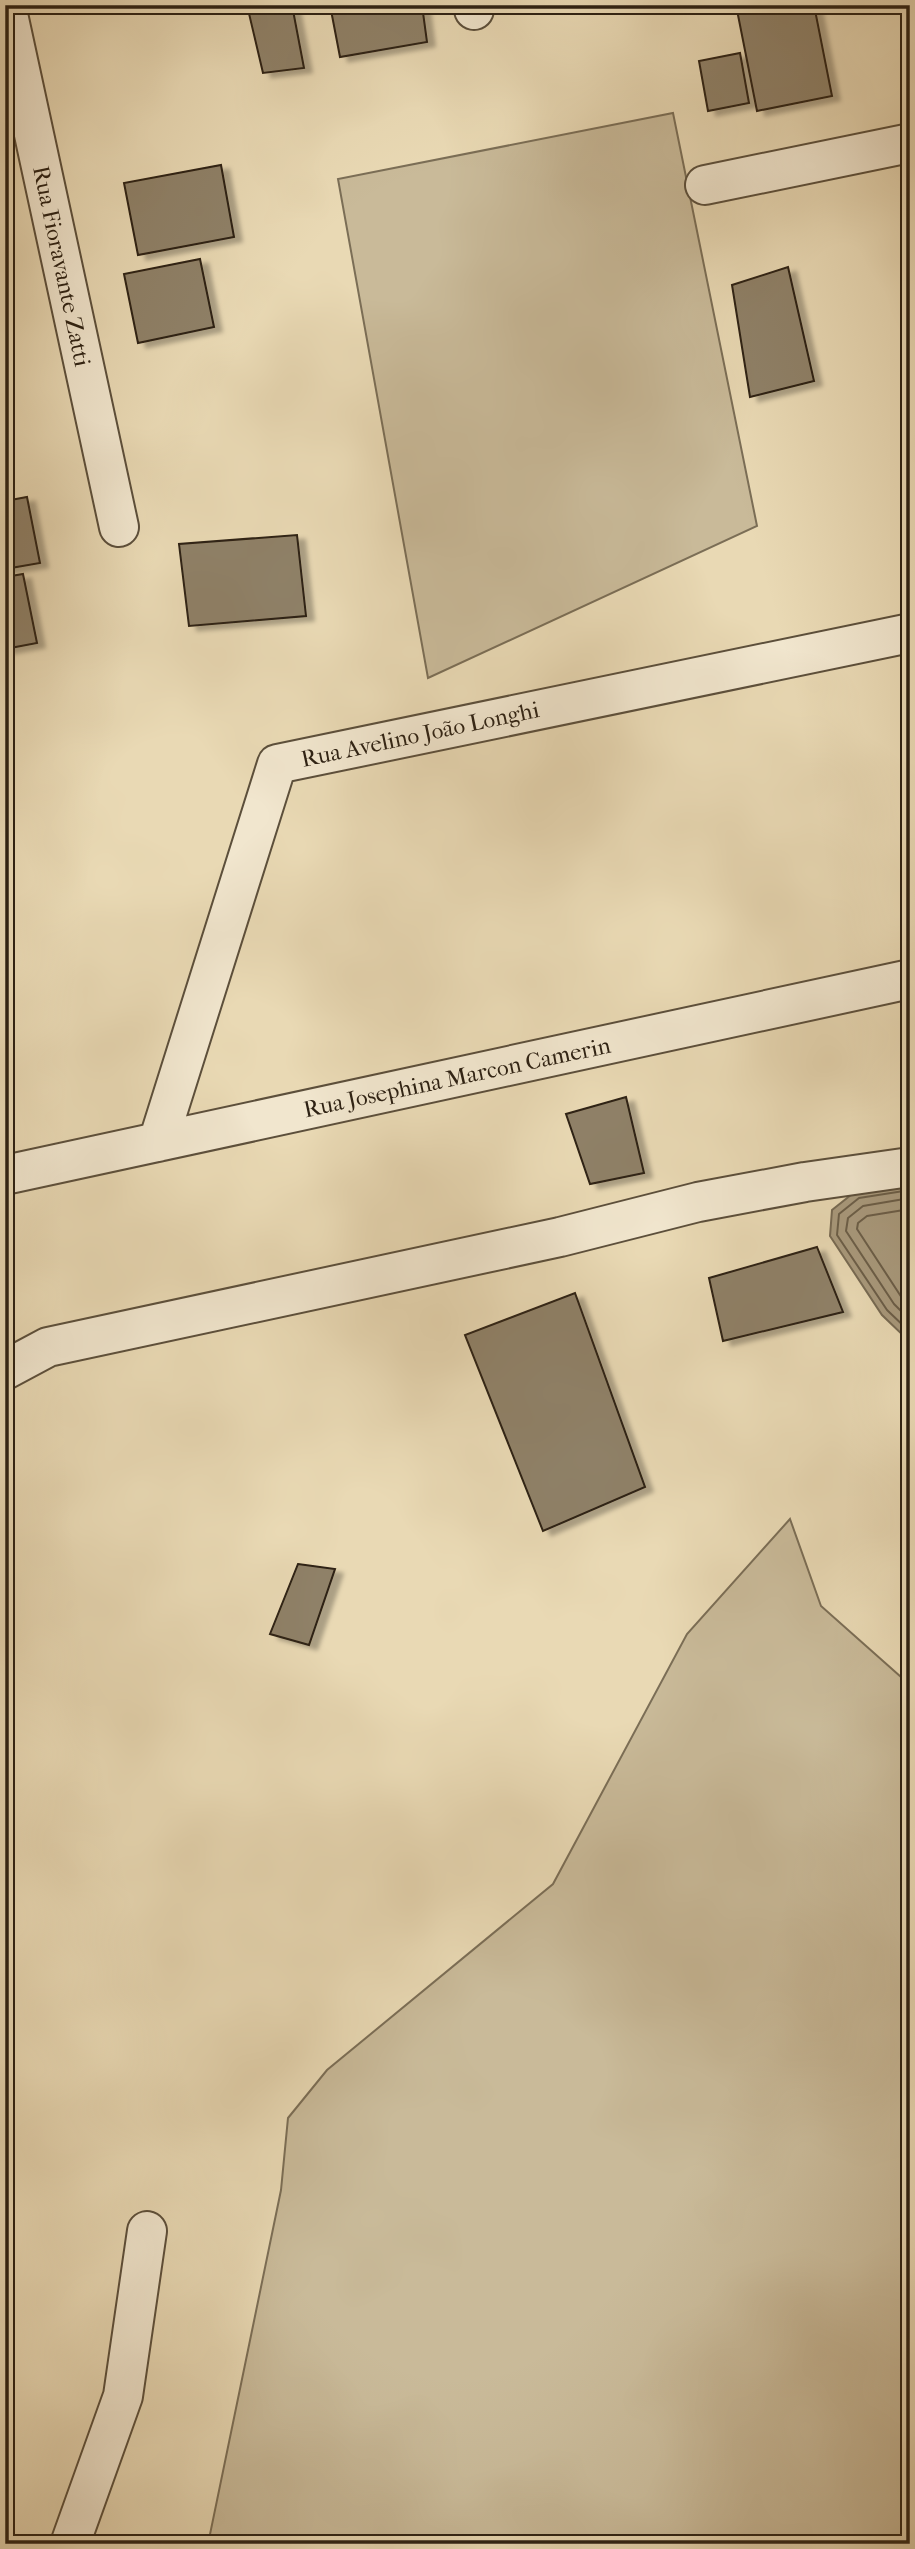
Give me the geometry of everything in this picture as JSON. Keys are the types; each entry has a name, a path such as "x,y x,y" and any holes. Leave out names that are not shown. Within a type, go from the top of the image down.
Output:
{"street":[{"name":"Rua Fioravante Zatti","path":"6,5 119,527"},
{"path":"705,185 910,143"},
{"name":"Rua Avelino João Longhi","path":"158,1142 277,764 910,633"},
{"name":"Rua Josephina Marcon Camerin","path":"5,1175 910,979"},
{"path":"5,1370 48,1347 560,1237 698,1202 805,1182 910,1167"},
{"path":"69,2544 122,2396 147,2231"}],"shaded area":[{"path":"673,113 757,526 428,678 338,179"},
{"path":"790,1519 821,1606 910,1685 910,2544 208,2544 281,2190 288,2118 327,2070 553,1884 687,1634"}],"water":[{"path":"910,1183 910,1342 882,1315 830,1236 832,1210 856,1191"}],"building":[{"path":"247,5 292,5 304,68 263,73"},
{"path":"330,5 422,5 427,42 340,57"},
{"path":"736,5 814,5 832,96 757,111"},
{"path":"740,53 749,103 708,111 699,61"},
{"path":"221,165 234,237 138,255 124,183"},
{"path":"200,259 214,327 138,343 124,274"},
{"path":"788,267 814,381 750,397 732,285"},
{"path":"27,497 40,563 5,569 5,501"},
{"path":"297,535 306,616 189,626 179,544"},
{"path":"23,574 37,643 5,649 5,577"},
{"path":"626,1097 644,1173 590,1184 566,1114"},
{"path":"817,1247 843,1312 723,1341 709,1278"},
{"path":"575,1293 645,1487 543,1531 465,1335"},
{"path":"298,1564 335,1569 309,1645 270,1634"}]}
